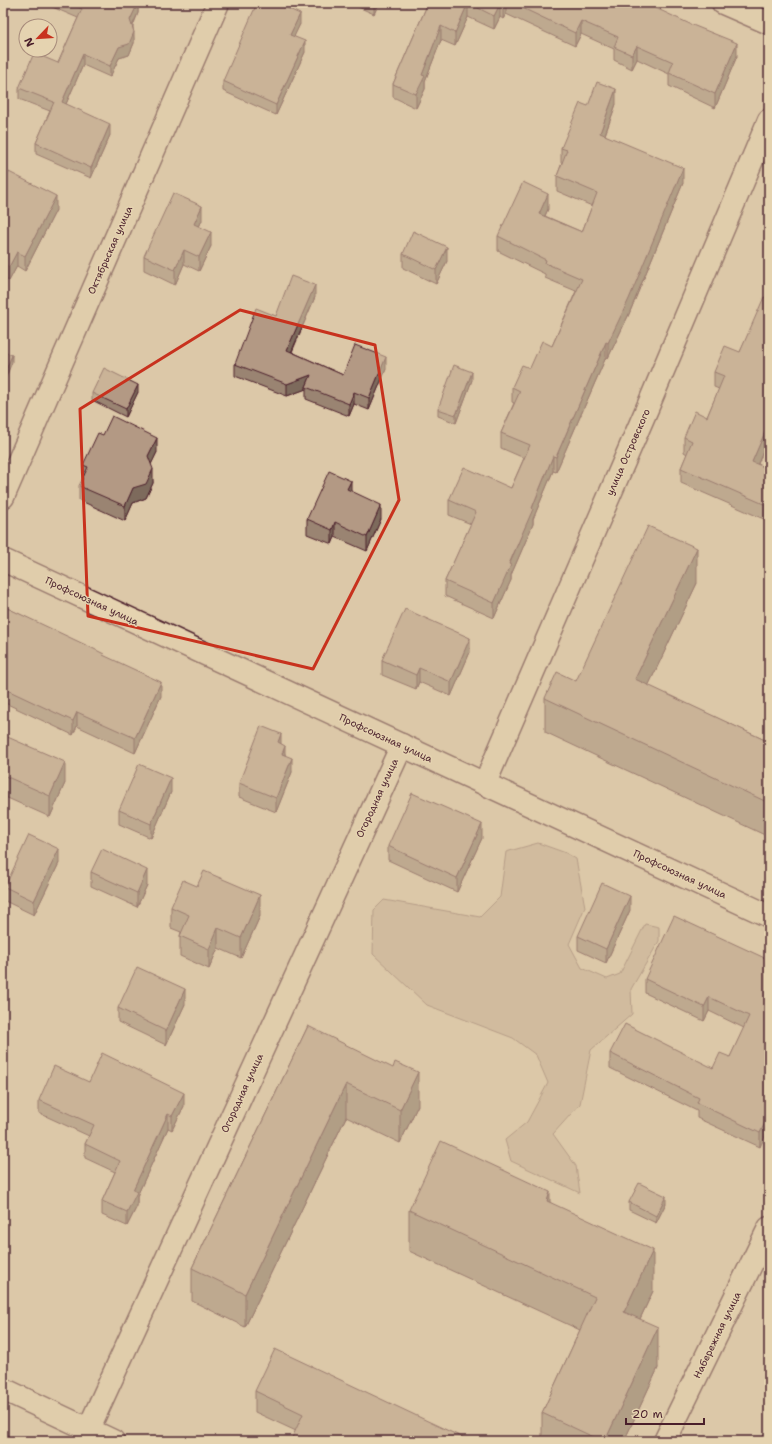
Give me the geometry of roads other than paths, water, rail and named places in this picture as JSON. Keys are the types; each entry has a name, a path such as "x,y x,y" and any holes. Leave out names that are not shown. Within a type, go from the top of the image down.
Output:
{"street":[{"name":"Октябрьская улица","path":"3,497 218,3"},
{"path":"723,3 769,23"},
{"name":"улица Островского","path":"485,783 649,404 769,120"},
{"name":"Профсоюзная улица","path":"3,560 769,916"},
{"name":"Огородная улица","path":"86,1435 402,745"},
{"name":"Набережная улица","path":"665,1441 769,1228"},
{"path":"3,1389 86,1435 113,1441"}]}
